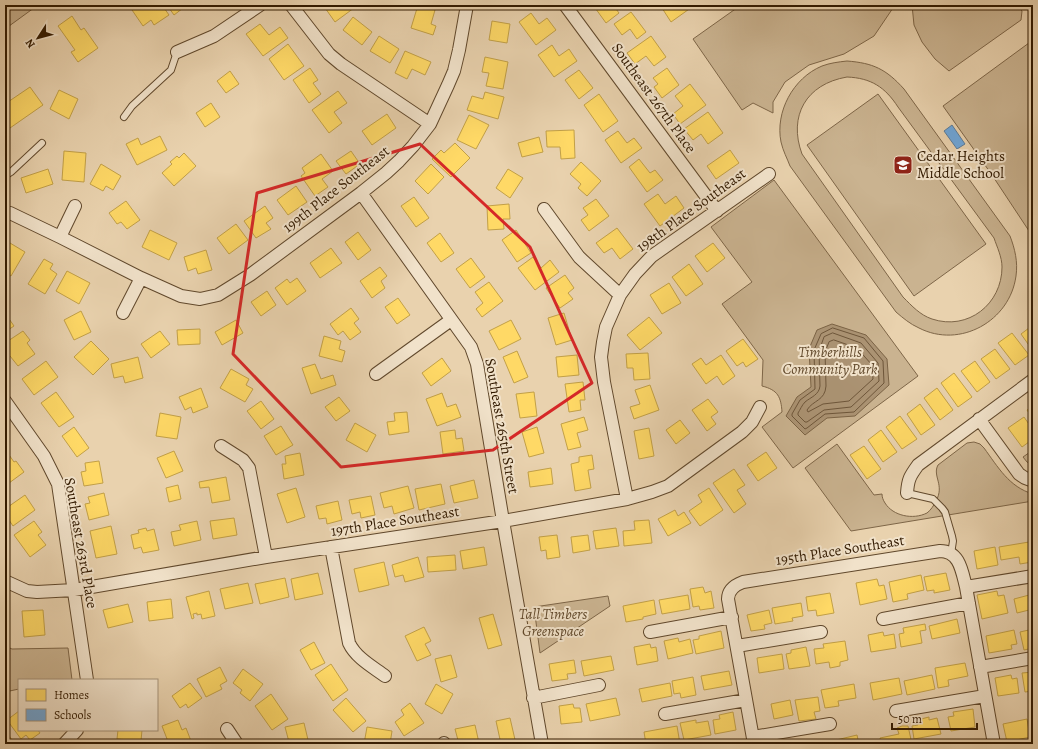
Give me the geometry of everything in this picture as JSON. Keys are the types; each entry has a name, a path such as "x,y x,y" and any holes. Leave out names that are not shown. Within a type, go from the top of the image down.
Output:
{"street":[{"path":"177,52 214,36 260,5"},
{"path":"291,5 330,54 341,64 430,124"},
{"name":"199th Place Southeast","path":"5,212 10,213 141,278 181,296 200,299 218,295 250,275 362,192 386,173 413,146 430,124 454,71 467,5"},
{"name":"Southeast 267th Place","path":"565,5 717,210"},
{"name":"198th Place Southeast","path":"627,499 604,382 601,357 606,327 620,295 635,274 652,256 769,174"},
{"name":"Southeast 265th Street","path":"362,192 471,347 478,364 503,521 542,744"},
{"path":"60,237 75,206"},
{"path":"544,209 579,257 620,295"},
{"path":"123,313 141,278"},
{"path":"376,374 451,320"},
{"path":"907,493 907,486 910,477 918,465 1033,380"},
{"name":"Southeast 263rd Place","path":"5,401 44,456 58,484 87,679"},
{"name":"197th Place Southeast","path":"5,581 27,591 37,592 74,590 266,557 503,521 627,499 668,486 742,432 752,422 760,407"},
{"path":"979,419 1019,474 1033,481"},
{"path":"221,446 243,460 249,468 266,557"},
{"path":"331,547 349,644 352,650 359,657 385,676"},
{"name":"195th Place Southeast","path":"732,618 728,595 734,587 743,582 940,551 945,551 951,554"},
{"path":"951,554 960,564 966,587 994,744"},
{"path":"966,587 1033,576"},
{"path":"883,618 969,603"},
{"path":"650,632 732,618 754,741 830,724"},
{"path":"737,646 821,632"},
{"path":"980,667 1033,658"},
{"path":"534,698 598,686"},
{"path":"896,711 986,696"},
{"path":"665,714 746,700"},
{"path":"227,729 237,744"},
{"path":"64,744 76,731"}],"lane":[{"path":"124,117 132,106 171,70 177,52"},
{"path":"5,176 42,143"},
{"path":"907,493 933,499 945,512 953,542 951,554"}],"highlighted area":[{"path":"420,144 530,247 592,383 493,450 341,467 233,354 257,193"}],"green space":[{"path":"5,5 38,5 5,29"},
{"path":"741,5 895,5 874,36 844,54 809,65 785,82 773,102 773,113 753,103 742,110 693,39"},
{"path":"912,5 1018,5 1022,11 1021,20 949,71 935,59 922,42 914,25"},
{"path":"1033,40 1033,237 992,175 943,106"},
{"path":"847,61 872,65 891,76 904,89 1010,236 1015,251 1017,266 1012,292 1004,306 993,318 981,327 966,333 951,335 935,334 919,328 896,312 790,166 781,142 780,131 781,119 788,97 795,87 812,71 825,65","holes":["847,77 863,79 877,85 888,94 994,238 1002,263 1000,280 996,292 989,303 970,318 945,322 932,319 920,313 910,304 903,297 802,154 798,140 797,127 799,115 811,94 833,81"]},
{"path":"878,94 986,244 914,296 807,145"},
{"name":"Timberhills Community Park","path":"774,180 918,376 793,468 762,427 782,412 781,402 778,395 772,390 762,386 763,360 722,304 752,282 711,227"},
{"path":"974,442 980,444 984,448 999,469 1017,487 1033,494 1033,501 851,531 805,468 837,444 874,495 882,494 884,501 893,511 898,514 904,516 916,516 927,513 936,501 939,490 936,473 938,465 967,443"},
{"path":"1033,450 1033,466 1023,457"},
{"name":"Tall Timbers Greenspace","path":"608,596 610,606 540,653 534,607"},
{"path":"5,646 12,649 68,648 72,679 18,679 18,689 5,692"}],"water":[{"path":"832,324 866,335 887,359 889,385 855,416 827,418 805,435 786,416 797,397 811,387 809,349 817,330"}],"building: Homes":[{"path":"139,5 162,5 169,15 154,25 151,20 143,26 132,10"},
{"path":"167,5 187,5 174,15"},
{"path":"323,5 358,5 335,22"},
{"path":"418,5 435,10 431,24 436,26 433,35 411,28"},
{"path":"593,5 613,5 619,13 606,23"},
{"path":"666,5 691,5 692,7 671,22 662,8"},
{"path":"631,12 646,32 637,39 630,29 622,35 614,24"},
{"path":"531,13 539,24 547,18 556,30 536,45 519,22"},
{"path":"72,16 81,30 84,28 98,48 78,62 71,52 75,50 58,26"},
{"path":"353,17 372,32 362,45 343,30"},
{"path":"492,21 510,24 507,43 489,40"},
{"path":"260,24 269,35 280,27 288,38 263,56 246,34"},
{"path":"379,36 399,49 390,63 370,51"},
{"path":"651,36 666,57 654,66 646,56 635,64 627,53"},
{"path":"288,44 304,66 284,80 269,59"},
{"path":"552,45 559,56 569,49 577,61 554,77 538,55"},
{"path":"405,51 431,62 425,75 412,69 407,79 395,73"},
{"path":"485,57 508,62 503,89 486,86 489,73 482,72"},
{"path":"310,68 318,80 313,83 321,94 309,103 293,80"},
{"path":"667,68 679,85 662,98 654,87 658,84 653,78"},
{"path":"579,70 593,88 579,99 565,80"},
{"path":"230,71 239,84 226,93 217,81"},
{"path":"690,84 706,105 680,124 673,114 683,106 675,96"},
{"path":"30,87 43,105 10,128 5,121 5,104"},
{"path":"59,90 78,99 69,119 50,109"},
{"path":"338,91 347,103 334,112 342,123 329,133 312,110"},
{"path":"485,92 504,97 498,119 467,110 472,96 483,99"},
{"path":"599,94 618,121 603,132 584,105"},
{"path":"211,103 220,117 205,127 196,113"},
{"path":"708,112 723,133 708,144 701,134 693,140 684,129"},
{"path":"387,114 396,128 372,145 362,131"},
{"path":"469,115 489,125 476,149 457,140"},
{"path":"574,130 575,158 561,159 560,147 547,147 546,131"},
{"path":"618,131 627,143 634,138 642,148 621,163 605,140"},
{"path":"160,136 167,150 137,165 126,144 138,138 141,145"},
{"path":"539,137 543,152 522,157 518,143"},
{"path":"455,143 470,158 451,177 432,159 441,150 444,153"},
{"path":"730,150 739,163 716,179 707,166"},
{"path":"64,151 86,153 84,182 62,180"},
{"path":"351,151 360,164 346,174 336,161"},
{"path":"184,153 196,166 174,186 162,173 172,164 170,162 177,156 179,158"},
{"path":"321,154 333,171 322,179 328,187 315,196 301,176 305,173 302,168"},
{"path":"639,159 650,173 655,170 663,180 647,192 629,167"},
{"path":"581,162 601,181 587,196 578,188 581,184 570,174"},
{"path":"101,164 121,176 113,190 106,186 103,191 90,184"},
{"path":"431,164 444,177 428,194 415,181"},
{"path":"48,169 53,184 26,193 21,178"},
{"path":"508,169 523,178 510,198 496,188"},
{"path":"296,186 307,202 288,215 277,200"},
{"path":"658,194 665,204 676,196 684,208 660,226 644,204"},
{"path":"414,197 429,218 416,227 401,206"},
{"path":"596,199 609,216 589,231 581,220 588,215 583,208"},
{"path":"126,201 140,220 127,229 121,222 117,224 109,213"},
{"path":"509,204 510,219 503,219 504,229 488,230 487,206"},
{"path":"265,206 273,218 266,223 271,229 256,238 244,221"},
{"path":"236,224 248,240 229,254 217,238"},
{"path":"617,228 633,249 620,259 612,248 604,253 596,243"},
{"path":"150,230 177,243 169,260 142,247"},
{"path":"516,230 531,253 517,262 502,240"},
{"path":"358,232 371,250 358,260 345,242"},
{"path":"440,233 454,253 441,262 427,243"},
{"path":"5,240 25,252 11,276 5,273"},
{"path":"713,243 725,258 707,272 695,256"},
{"path":"331,248 342,263 320,278 310,263"},
{"path":"206,250 212,270 198,274 196,268 188,271 184,257"},
{"path":"533,257 541,268 550,260 559,272 535,290 518,268"},
{"path":"471,258 485,277 470,288 456,269"},
{"path":"44,259 53,264 50,269 57,274 45,294 28,284"},
{"path":"689,264 703,284 686,296 672,277"},
{"path":"380,267 387,276 381,281 385,288 372,298 360,281"},
{"path":"67,271 90,283 79,304 56,291"},
{"path":"565,275 574,288 568,293 573,299 560,308 546,288"},
{"path":"297,278 306,291 287,305 275,288 287,279 290,283"},
{"path":"489,282 503,301 482,317 476,309 483,303 475,292"},
{"path":"669,283 681,303 662,314 650,295"},
{"path":"267,291 276,305 261,316 251,302"},
{"path":"398,298 410,315 397,324 385,307"},
{"path":"351,308 359,319 354,323 361,332 350,340 343,331 338,335 330,324"},
{"path":"81,311 91,332 74,340 64,320"},
{"path":"5,313 14,326 5,332"},
{"path":"564,313 572,340 556,345 548,318"},
{"path":"649,317 662,333 640,350 627,335"},
{"path":"236,320 243,333 222,345 215,332"},
{"path":"511,320 521,339 499,350 489,331"},
{"path":"1033,325 1033,351 1021,334"},
{"path":"200,329 200,344 178,345 177,330"},
{"path":"23,331 30,340 27,343 35,354 18,366 10,356 7,358 5,356 5,343"},
{"path":"160,331 170,344 151,358 141,344"},
{"path":"1012,333 1029,355 1015,365 998,343"},
{"path":"324,336 341,341 339,349 345,351 342,362 319,356"},
{"path":"743,339 758,359 746,367 743,362 737,366 726,351"},
{"path":"91,341 109,359 93,375 74,357"},
{"path":"995,349 1010,369 996,379 981,359"},
{"path":"517,351 528,377 514,383 503,357"},
{"path":"648,353 650,379 634,380 633,368 627,368 626,354"},
{"path":"577,355 579,375 558,377 556,357"},
{"path":"721,355 735,376 723,385 717,376 706,384 692,364 701,358 706,365"},
{"path":"138,357 143,378 125,383 123,376 114,378 111,364"},
{"path":"442,358 451,371 431,386 422,373"},
{"path":"46,361 58,377 34,395 22,379"},
{"path":"975,361 990,382 977,392 961,371"},
{"path":"315,364 321,379 333,375 336,385 311,394 302,368"},
{"path":"231,369 249,379 246,385 253,389 245,402 220,388"},
{"path":"954,373 972,397 958,407 941,383"},
{"path":"583,382 585,400 580,400 581,410 569,412 565,384"},
{"path":"650,385 659,410 634,419 630,407 640,404 635,390"},
{"path":"201,388 208,407 193,413 191,407 185,410 179,397"},
{"path":"937,388 953,410 940,420 924,398"},
{"path":"56,392 74,417 59,427 41,403"},
{"path":"534,392 537,416 520,418 516,394"},
{"path":"442,393 447,407 456,404 461,417 437,426 426,399"},
{"path":"339,397 350,411 336,421 325,407"},
{"path":"708,399 718,412 711,417 716,424 707,431 692,410"},
{"path":"261,401 274,419 261,429 247,411"},
{"path":"920,404 935,425 921,435 907,414"},
{"path":"1033,406 1033,419 1027,410"},
{"path":"407,412 409,432 389,435 387,422 395,421 394,413"},
{"path":"160,413 181,417 177,439 156,436"},
{"path":"900,416 917,439 902,449 886,427"},
{"path":"584,417 588,430 577,433 581,447 568,450 561,424"},
{"path":"1024,417 1033,430 1033,439 1022,447 1008,428"},
{"path":"680,420 690,433 676,444 666,430"},
{"path":"355,423 376,435 367,452 346,440"},
{"path":"281,426 293,445 276,455 264,436"},
{"path":"74,427 89,448 77,457 62,436"},
{"path":"537,427 544,453 529,457 522,432"},
{"path":"649,428 654,456 639,459 634,431"},
{"path":"455,430 456,439 462,438 464,451 443,454 440,432"},
{"path":"881,430 897,452 883,462 868,440"},
{"path":"864,446 881,469 867,479 850,455"},
{"path":"174,451 183,471 166,478 157,458"},
{"path":"7,452 24,472 5,486 5,454"},
{"path":"766,452 777,468 758,481 747,465"},
{"path":"300,453 304,475 284,479 282,464 286,464 285,456"},
{"path":"592,455 594,469 588,470 591,488 575,491 571,464 579,462 579,457"},
{"path":"99,461 103,483 84,486 81,472 86,471 85,463"},
{"path":"551,468 553,484 530,487 528,472"},
{"path":"734,469 745,485 737,490 746,504 734,513 713,483"},
{"path":"226,477 230,500 212,503 209,487 200,488 199,482"},
{"path":"474,480 478,498 454,503 450,486"},
{"path":"441,484 445,504 419,510 415,489"},
{"path":"178,485 181,499 169,502 166,488"},
{"path":"408,486 414,508 394,514 392,506 384,508 380,493"},
{"path":"296,488 305,517 287,523 277,494"},
{"path":"709,488 723,510 700,526 689,511 702,502 698,495"},
{"path":"104,493 109,515 89,520 85,504 90,503 88,497"},
{"path":"25,495 35,510 13,526 5,514 5,509"},
{"path":"371,496 375,515 361,518 360,512 352,514 349,500"},
{"path":"338,501 342,520 327,524 326,518 319,519 316,506"},
{"path":"675,510 678,516 684,512 691,523 668,536 658,519"},
{"path":"234,518 237,535 213,539 210,521"},
{"path":"649,520 652,543 624,546 623,531 635,530 634,521"},
{"path":"34,521 42,532 38,535 46,545 30,557 14,535"},
{"path":"197,521 201,540 174,546 171,532 181,530 179,525"},
{"path":"111,526 117,554 96,558 90,531"},
{"path":"146,528 147,531 154,529 159,550 143,553 141,547 134,549 131,535 139,533 138,530"},
{"path":"616,528 619,546 596,549 593,531"},
{"path":"557,535 560,557 547,559 546,550 541,551 539,537"},
{"path":"588,535 590,550 573,553 571,537"},
{"path":"1029,542 1032,562 1020,564 1019,557 1001,560 999,547"},
{"path":"484,547 487,565 463,569 460,551"},
{"path":"995,547 998,565 977,569 974,551"},
{"path":"455,555 456,570 428,572 427,557"},
{"path":"418,557 424,577 405,582 403,575 395,577 392,565"},
{"path":"384,562 389,585 359,592 354,569"},
{"path":"318,573 323,594 295,600 291,579"},
{"path":"946,573 950,590 934,593 934,590 927,591 924,577"},
{"path":"921,575 924,590 907,594 908,599 893,602 889,582"},
{"path":"285,578 289,597 260,604 255,584"},
{"path":"877,579 879,586 884,585 887,599 860,605 856,583"},
{"path":"248,583 253,603 225,609 220,589"},
{"path":"703,587 705,593 711,591 714,608 700,610 699,606 693,607 690,589"},
{"path":"209,591 215,616 202,619 201,614 197,615 197,613 193,614 194,618 192,619 186,597"},
{"path":"997,591 998,596 1004,595 1008,613 982,619 977,595"},
{"path":"830,593 834,613 817,616 816,610 808,611 806,597"},
{"path":"1033,594 1033,609 1017,613 1014,599"},
{"path":"688,595 690,609 662,614 659,600"},
{"path":"171,599 173,618 149,621 147,602"},
{"path":"654,600 656,614 643,617 643,619 626,622 623,606"},
{"path":"801,603 803,616 792,618 793,621 775,624 772,608"},
{"path":"128,604 133,622 108,628 103,610"},
{"path":"43,610 45,635 24,637 22,611"},
{"path":"769,610 772,623 764,625 765,629 751,631 747,615"},
{"path":"493,614 502,645 488,649 479,618"},
{"path":"957,619 960,633 932,639 929,626"},
{"path":"925,624 926,630 920,631 922,643 901,647 899,634 904,633 903,628"},
{"path":"424,627 431,641 425,644 431,655 417,661 405,636"},
{"path":"1033,629 1033,648 1024,650 1020,632"},
{"path":"1014,630 1017,644 1011,645 1012,649 989,653 986,636"},
{"path":"721,631 724,648 696,654 693,640 699,639 699,636"},
{"path":"883,632 884,636 894,634 896,648 871,652 868,635"},
{"path":"678,638 679,642 690,639 693,653 668,659 664,641"},
{"path":"845,641 848,660 840,662 840,666 830,668 829,662 816,664 814,649 824,648 823,644"},
{"path":"314,642 325,663 311,670 300,650"},
{"path":"650,644 651,648 656,647 658,661 637,665 634,647"},
{"path":"806,647 810,666 789,669 786,654 791,653 791,650"},
{"path":"782,654 784,669 759,673 757,658"},
{"path":"451,655 457,677 441,682 435,659"},
{"path":"611,656 614,670 584,676 581,661"},
{"path":"574,660 576,673 567,674 568,679 552,681 549,664"},
{"path":"965,663 968,676 948,680 949,686 938,688 935,668"},
{"path":"331,664 348,690 333,701 315,675"},
{"path":"220,667 227,681 220,685 222,689 206,697 197,679"},
{"path":"243,669 263,684 250,701 240,693 242,690 233,683"},
{"path":"729,671 732,685 704,690 701,676"},
{"path":"1033,672 1033,691 1025,692 1022,673"},
{"path":"932,675 935,689 907,695 904,681"},
{"path":"1011,675 1012,679 1017,678 1019,693 998,696 995,678"},
{"path":"693,677 696,695 681,698 680,693 674,694 672,681"},
{"path":"899,678 902,694 873,700 870,683"},
{"path":"190,683 202,698 188,708 186,704 180,708 172,696"},
{"path":"670,683 672,696 642,702 639,689"},
{"path":"436,684 453,694 442,714 425,704"},
{"path":"854,684 856,698 838,701 839,706 825,708 821,690"},
{"path":"271,694 288,719 272,730 255,706"},
{"path":"818,697 820,711 814,712 816,719 799,721 795,700"},
{"path":"346,698 366,721 353,732 333,710"},
{"path":"616,698 620,715 590,721 586,704"},
{"path":"790,700 793,715 774,719 771,704"},
{"path":"410,703 424,723 404,736 395,722 404,715 401,710"},
{"path":"573,704 574,708 580,708 582,722 561,724 559,706"},
{"path":"973,709 975,727 951,731 948,717 954,716 953,712"},
{"path":"18,712 18,731 39,731 40,733 30,740 26,735 21,739 7,720"},
{"path":"733,712 736,730 715,734 713,720 720,719 719,715"},
{"path":"929,717 929,720 937,718 941,734 914,739 912,726 918,725 917,720"},
{"path":"510,718 516,744 501,744 496,721"},
{"path":"1027,719 1030,737 1007,742 1003,724"},
{"path":"178,720 182,730 186,728 191,741 183,744 169,744 162,726"},
{"path":"696,720 696,723 708,721 711,735 684,740 680,723"},
{"path":"304,723 309,744 291,744 289,742 285,727"},
{"path":"475,725 479,743 459,744 455,729"},
{"path":"677,726 680,744 646,744 644,732"},
{"path":"908,726 912,744 881,744 880,738 899,734 897,728"},
{"path":"367,727 392,731 390,744 364,744"},
{"path":"5,730 15,744 5,744"},
{"path":"118,731 142,731 141,741 117,739"},
{"path":"857,735 859,744 833,744 832,741"}],"building: Schools":[{"path":"952,125 965,144 957,149 944,131"}],"place":[{"name":"Cedar Heights Middle School","path":"903,165"}]}
